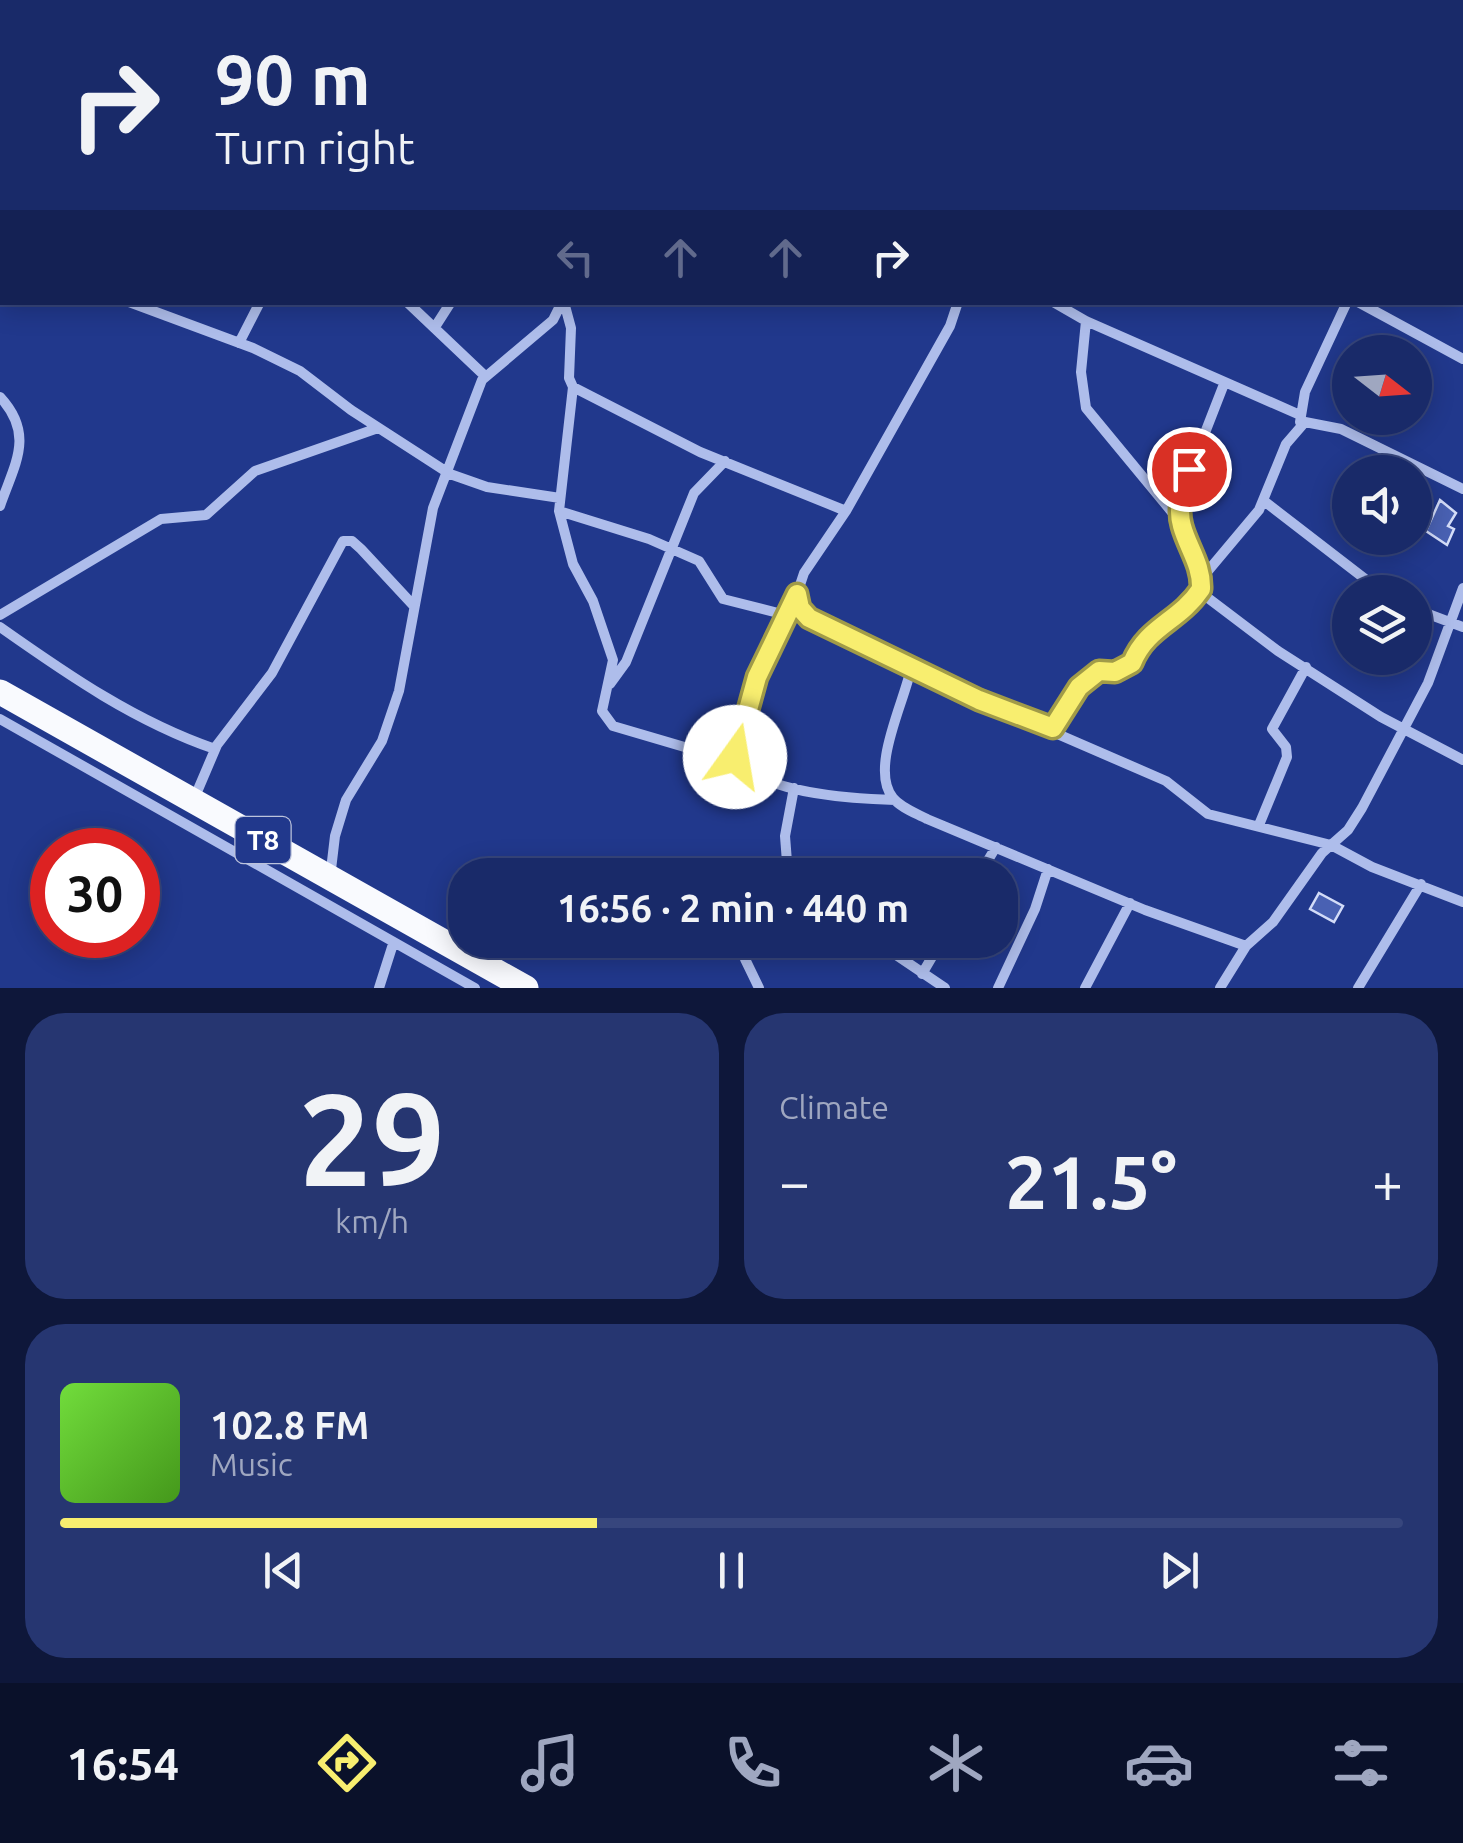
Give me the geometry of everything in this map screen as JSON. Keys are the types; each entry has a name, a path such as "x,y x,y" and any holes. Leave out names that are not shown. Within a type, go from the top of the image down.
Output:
{"highway":[{"name":"T8","path":"0,692 526,988"}],"street":[{"path":"137,305 300,370 378,428 450,474 487,487 560,498"},
{"path":"239,343 258,305"},
{"path":"411,305 485,376"},
{"path":"435,327 450,305"},
{"path":"330,878 335,836 346,800 391,719 433,508 450,474 485,376 553,320 561,305"},
{"path":"564,305 571,328 569,378 574,387 725,462 846,511"},
{"path":"738,763 735,749 744,716 804,574 846,511 950,326 957,305"},
{"path":"1058,305 1086,322 1179,359 1300,420 1326,423 1463,489"},
{"path":"1053,728 1079,687 1099,671 1115,672 1132,663 1137,644 1178,615 1264,501 1286,444 1300,420 1305,392 1345,305"},
{"path":"1364,305 1463,359"},
{"path":"1086,322 1081,372 1086,408 1148,478 1182,526"},
{"path":"1224,384 1180,496 1182,526 1201,584 1225,613 1404,729 1463,760"},
{"path":"574,387 559,511 572,564 608,640 613,660 602,711 613,726 738,763 794,788 894,800 927,819 1246,946"},
{"path":"0,397 14,413 21,436 0,506"},
{"path":"0,615 162,519 206,516 255,471 378,428"},
{"path":"607,687 626,662 694,493 725,462"},
{"path":"1264,501 1360,575"},
{"path":"559,511 699,561 723,599 786,614"},
{"path":"194,800 215,748 272,672 343,541 352,541 413,605"},
{"path":"1220,988 1246,946 1273,922 1331,845 1355,820 1428,683 1447,622 1463,588"},
{"path":"797,594 800,608 809,618 911,668 1166,781 1208,814 1331,845 1372,867 1463,902"},
{"path":"1432,616 1463,628"},
{"path":"0,628 122,708 179,737 215,748"},
{"path":"1259,825 1287,757 1286,748 1272,729 1306,667"},
{"path":"894,800 884,775 886,757 911,668"},
{"path":"0,720 475,988"},
{"path":"785,858 794,788"},
{"path":"989,858 996,847"},
{"path":"998,988 1035,909 1048,869"},
{"path":"1358,988 1421,884"},
{"path":"1085,988 1130,903"},
{"path":"379,988 393,944"},
{"path":"746,958 759,988"},
{"path":"899,958 945,988"},
{"path":"922,974 931,958"}],"building":[{"path":"1440,500 1456,513 1448,526 1454,529 1447,545 1432,535 1432,518"},
{"path":"1319,893 1343,906 1334,922 1310,909"}],"route":[{"path":"735,757 757,677 797,594 798,604 809,618 979,700 1053,728 1079,687 1099,671 1115,672 1132,663 1137,644 1178,615 1201,589 1195,554 1182,526 1180,496 1189,469"}]}
